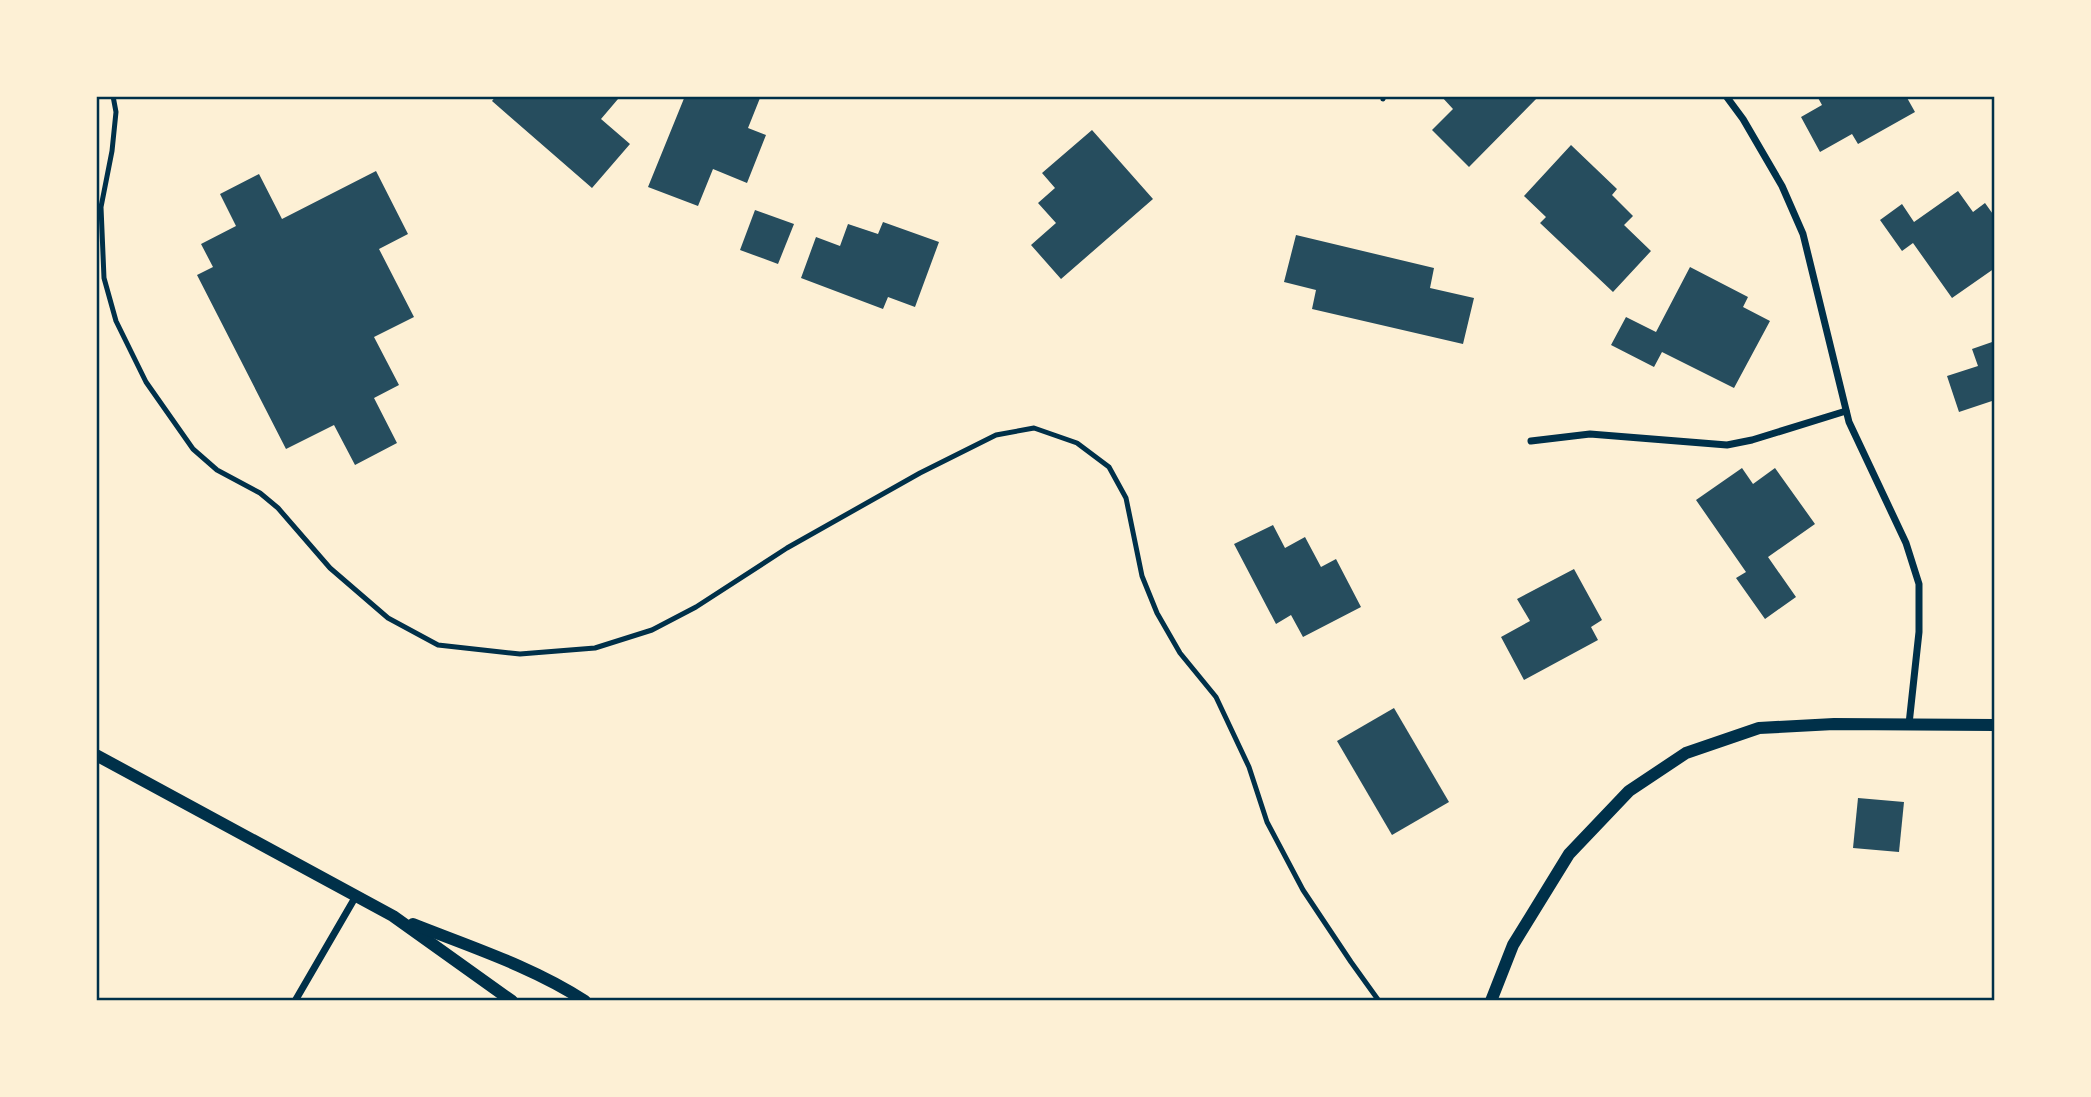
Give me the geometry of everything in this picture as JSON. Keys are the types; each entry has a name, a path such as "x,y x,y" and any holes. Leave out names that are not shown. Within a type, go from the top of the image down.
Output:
{"street":[{"path":"1726,96 1744,119 1782,187 1803,234 1849,422 1906,543 1919,584 1919,632 1909,724"},
{"path":"1531,441 1590,434 1727,445 1846,411"},
{"path":"1491,1001 1513,945 1569,854 1629,791 1686,753 1759,727 1995,724"},
{"path":"96,755 393,916 515,965 585,1001"},
{"path":"295,1001 356,896"},
{"path":"393,916 512,1001"}],"lane":[{"path":"113,96 116,112 113,151 101,207 104,278 117,321 146,382 193,449 217,470 260,493 278,508 330,568 388,618 438,645 520,654 595,648 653,630 696,607 787,548 920,473 996,435 1034,428 1077,443 1109,467 1126,498 1142,576 1157,613 1180,653 1216,697 1249,766 1268,822 1303,890 1379,1001"}],"building":[{"path":"496,96 615,96 618,99 601,119 630,144 592,188 492,101"},
{"path":"685,96 760,98 748,128 766,135 747,183 713,169 698,206 648,187"},
{"path":"1441,96 1539,96 1469,167 1432,130 1453,109"},
{"path":"1817,96 1906,96 1915,112 1858,144 1852,134 1820,152 1801,117 1822,105"},
{"path":"1092,130 1153,199 1061,279 1031,245 1056,223 1038,203 1055,188 1042,173"},
{"path":"1571,145 1617,189 1612,195 1633,216 1624,225 1651,251 1613,292 1540,223 1546,217 1524,196"},
{"path":"376,171 408,234 379,249 414,317 374,337 399,385 374,398 397,443 355,465 334,425 286,449 197,275 213,267 201,244 236,226 220,194 259,174 282,219"},
{"path":"1958,191 1973,212 1985,203 1995,217 1995,268 1952,298 1913,243 1902,251 1880,220 1902,204 1914,222"},
{"path":"755,210 794,224 778,264 740,250"},
{"path":"883,222 939,242 915,307 888,297 883,309 801,278 816,237 840,246 848,224 878,234"},
{"path":"1296,235 1434,268 1430,288 1474,298 1463,344 1312,309 1316,290 1284,282"},
{"path":"1690,267 1748,297 1743,307 1770,321 1734,388 1662,352 1654,367 1611,345 1626,317 1656,332"},
{"path":"1995,341 1995,400 1959,412 1947,376 1978,366 1972,349"},
{"path":"1742,468 1753,484 1775,468 1815,524 1768,557 1796,597 1765,619 1736,578 1746,572 1696,500"},
{"path":"1273,525 1285,548 1305,537 1321,567 1336,559 1361,607 1303,637 1291,615 1276,624 1234,544"},
{"path":"1574,569 1602,620 1591,627 1598,640 1524,680 1501,637 1530,621 1517,599"},
{"path":"1394,708 1449,802 1392,835 1337,741"},
{"path":"1858,798 1904,802 1899,852 1853,848"}]}
